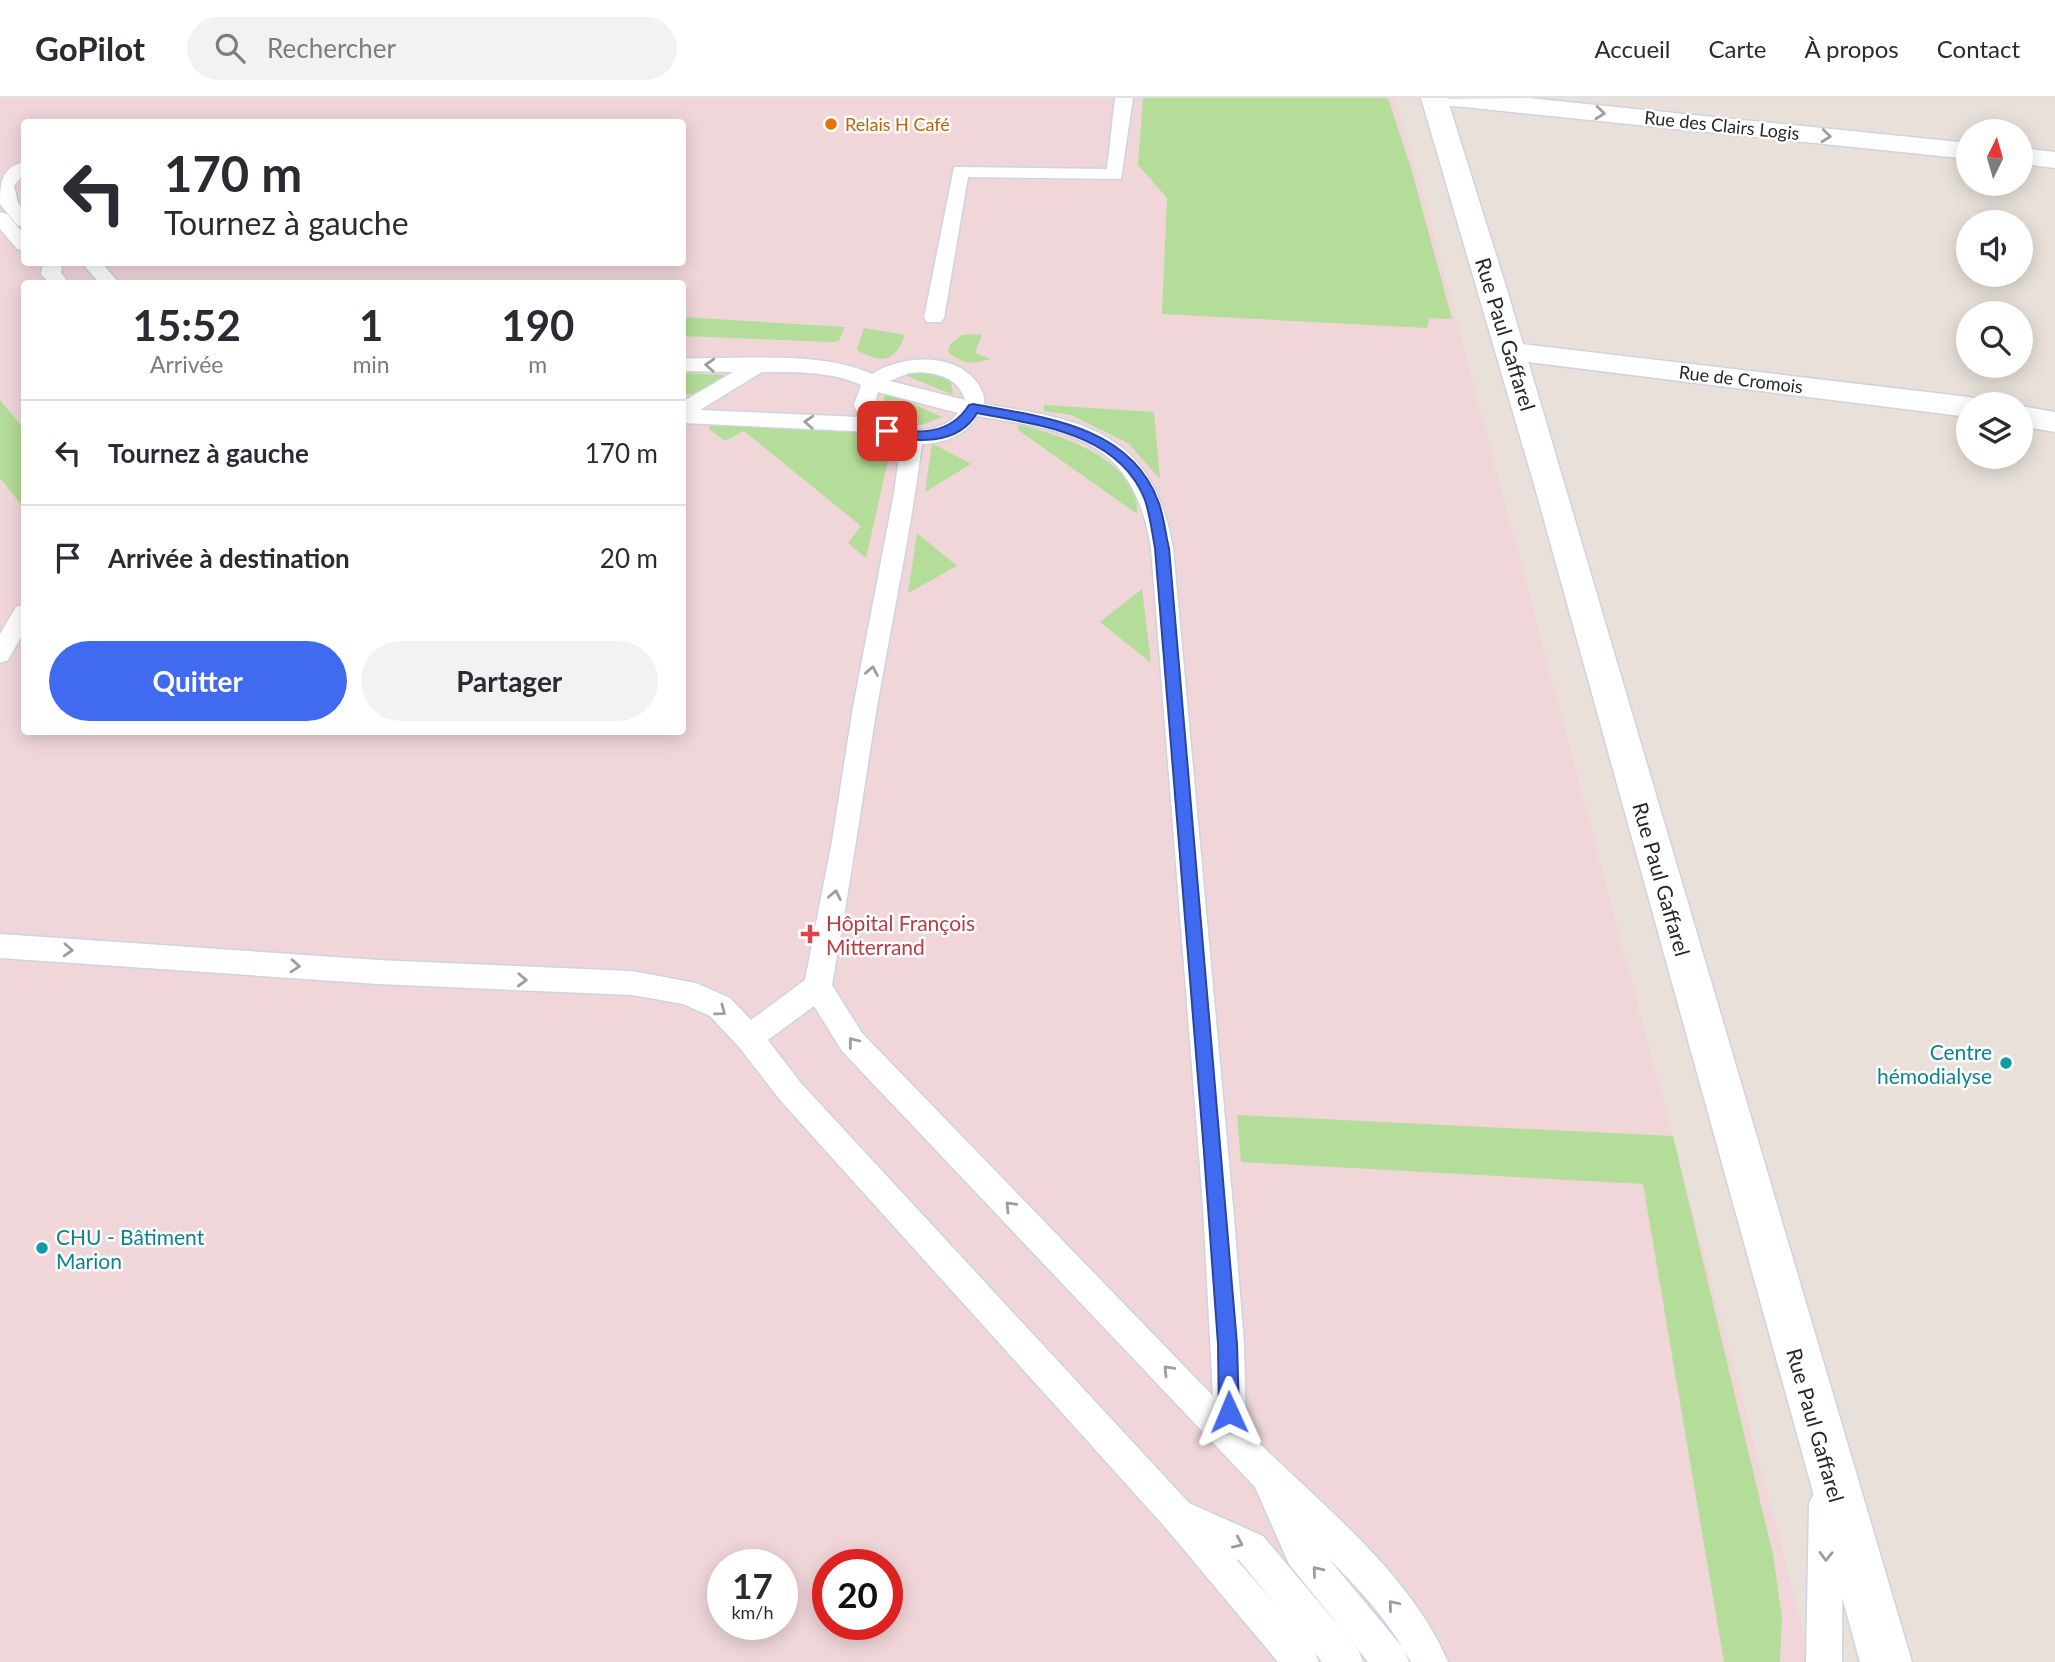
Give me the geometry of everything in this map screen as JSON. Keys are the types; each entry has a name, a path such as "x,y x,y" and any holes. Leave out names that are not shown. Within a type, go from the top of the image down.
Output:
{"street":[{"name":"Rue des Clairs Logis","path":"1434,99 1464,99 1956,150"},
{"name":"Rue Paul Gaffarel","path":"1434,99 1513,352 1827,1464 1886,1662"},
{"path":"2034,158 2055,160"},
{"name":"Rue de Cromois","path":"1513,352 1956,405"},
{"path":"2033,418 2055,422"}],"lane":[{"path":"934,318 960,171 1115,175 1124,98"},
{"path":"21,169 5,186 9,204 21,218"},
{"path":"0,218 21,242"},
{"path":"94,266 107,280"},
{"path":"686,348 821,354 859,361 881,378"},
{"path":"686,364 756,366 881,378 953,405 1050,423 1082,433 1107,447 1139,476 1157,518 1163,561 1217,1193 1228,1344 1230,1434"},
{"path":"686,411 756,366"},
{"path":"881,378 867,393 864,404 868,416 877,425 898,436 943,434 967,420 973,408"},
{"path":"686,414 877,425"},
{"path":"912,437 905,493 865,707 845,841 818,986 852,1042 1261,1469 1379,1587 1419,1637 1430,1662"},
{"path":"0,654 21,618"},
{"path":"0,946 432,975 632,983 686,992 720,1007 749,1038 790,1091 1176,1514 1301,1662"},
{"path":"749,1038 818,986"},
{"path":"1824,1662 1827,1464"},
{"path":"1261,1469 1301,1552 1391,1662"},
{"path":"1176,1514 1251,1548 1345,1662"}],"shaded area":[{"name":"Hôpital François Mitterrand","path":"0,98 1395,98 1428,212 1812,1662 0,1662"}],"green space":[{"path":"1143,98 1388,98 1411,168 1452,319 1429,318 1427,328 1162,314 1167,198 1138,165"},
{"path":"686,317 845,327 839,341 686,336"},
{"path":"864,328 905,335 892,356 874,358 857,350"},
{"path":"982,334 975,353 991,359 968,362 948,352 950,344 962,335"},
{"path":"917,370 940,373 951,382 953,395 900,373"},
{"path":"686,373 726,375 696,394 686,394"},
{"path":"885,391 942,417 918,425 899,425 889,418 886,412"},
{"path":"0,400 21,425 21,504 0,478"},
{"path":"1044,405 1154,412 1160,479 1128,443 1071,415 1044,411"},
{"path":"710,424 862,432 880,439 889,456 866,558 848,543 861,526 744,431 725,441 709,429"},
{"path":"1019,425 1075,443 1112,465 1126,479 1134,495 1137,514 1017,429"},
{"path":"932,443 971,464 925,492"},
{"path":"917,533 957,566 908,593"},
{"path":"1142,589 1151,663 1100,622"},
{"path":"1237,1115 1673,1136 1773,1555 1782,1617 1780,1662 1724,1662 1643,1184 1241,1162"}],"place":[{"name":"Relais H Café","path":"831,124"},
{"name":"Hôpital François Mitterrand","path":"810,934"},
{"name":"Centre hémodialyse","path":"2006,1063"},
{"name":"CHU - Bâtiment Marion","path":"42,1248"}],"route":[{"path":"887,431 898,436 912,437 943,434 967,420 973,408 1050,423 1082,433 1115,451 1139,476 1152,501 1162,548 1218,1206 1228,1344 1229,1412"}]}
